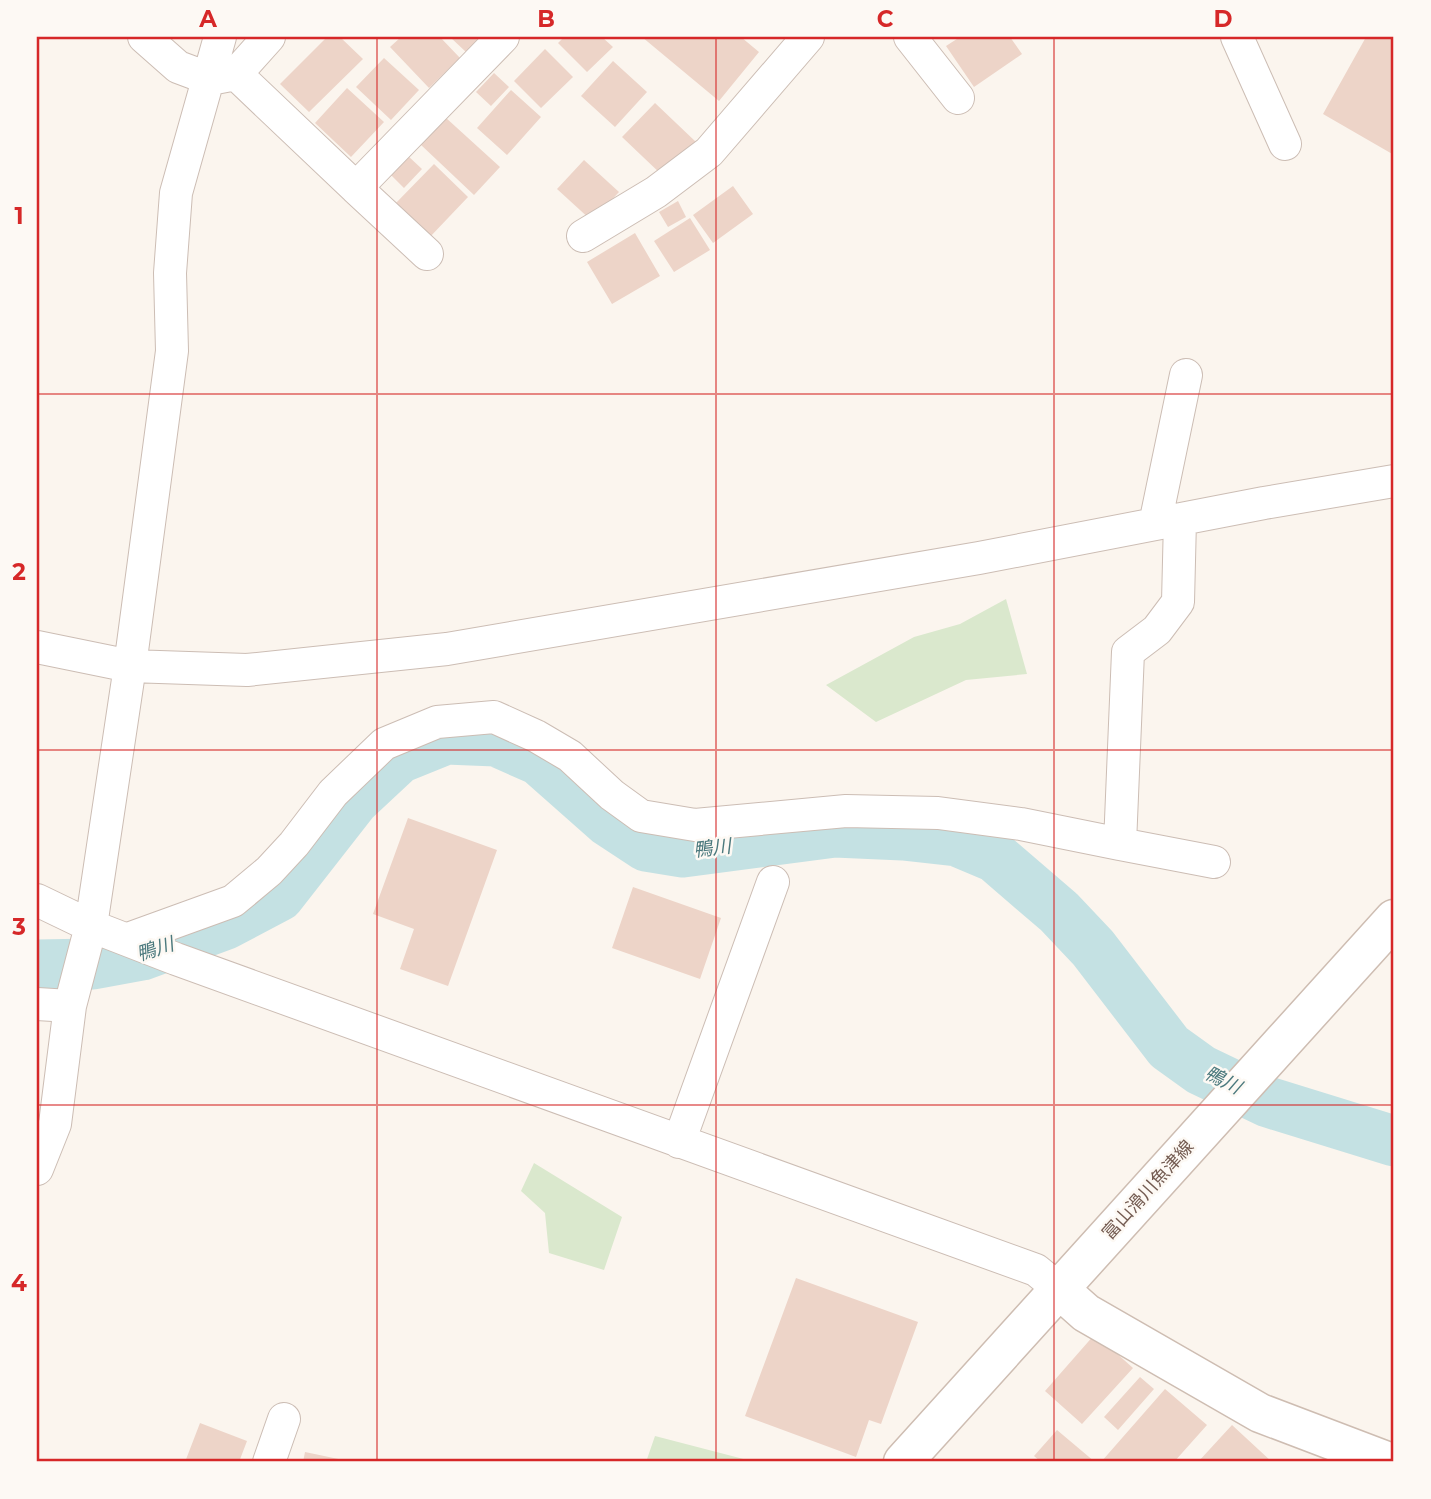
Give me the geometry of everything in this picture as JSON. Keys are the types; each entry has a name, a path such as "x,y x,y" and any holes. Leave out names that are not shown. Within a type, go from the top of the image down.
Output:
{"main road":[{"name":"富山滑川魚津線","path":"903,1462 1394,919"},
{"path":"1059,1289 1086,1313 1260,1413 1389,1462"}],"street":[{"path":"144,37 178,67 223,77 356,188 427,254"},
{"path":"37,1169 55,1124 72,1000 88,940 130,666 172,351 170,273 176,193 223,77 220,37"},
{"path":"223,77 269,37"},
{"path":"356,188 503,37"},
{"path":"583,236 656,191 709,152 808,37"},
{"path":"909,37 958,98"},
{"path":"1237,37 1285,144"},
{"path":"1120,844 1128,652 1157,631 1178,601 1168,522 1186,375"},
{"path":"37,648 130,666 247,670 447,649 979,558 1394,481"},
{"path":"133,941 233,901 269,871 334,793 384,744 437,722 494,717 536,736 570,757 612,795 641,816 695,825 846,811 938,813 1020,824 1214,862"},
{"path":"679,1142 773,882"},
{"path":"37,900 88,940 133,941 176,959 1036,1270 1059,1289"},
{"path":"37,1004 72,1000"},
{"path":"269,1462 284,1419"}],"green space":[{"path":"1006,599 1027,674 966,680 876,722 826,685 914,637 960,624"},
{"path":"534,1163 622,1217 604,1270 549,1253 545,1213 521,1191"},
{"path":"655,1436 755,1462 646,1462"}],"building":[{"path":"327,37 340,37 363,59 309,112 280,84"},
{"path":"401,37 440,37 460,58 429,88 390,47"},
{"path":"450,37 480,37 466,52"},
{"path":"564,37 602,37 613,47 587,72 558,43"},
{"path":"642,37 741,37 759,52 719,101"},
{"path":"960,37 1010,37 1022,54 974,87 946,46"},
{"path":"1366,37 1394,37 1394,155 1323,114"},
{"path":"545,49 573,77 541,108 514,81"},
{"path":"384,58 419,90 391,120 356,87"},
{"path":"613,61 647,92 615,127 581,96"},
{"path":"494,73 509,87 491,106 476,92"},
{"path":"347,88 384,122 351,157 315,123"},
{"path":"511,90 541,117 507,155 477,128"},
{"path":"655,103 696,142 663,176 622,137"},
{"path":"445,117 500,167 474,195 420,144"},
{"path":"407,155 422,169 404,188 389,173"},
{"path":"584,160 619,192 592,221 557,189"},
{"path":"434,164 468,197 429,238 394,205"},
{"path":"733,186 753,214 713,243 693,215"},
{"path":"678,201 686,217 668,227 659,212"},
{"path":"690,218 710,250 674,272 654,241"},
{"path":"635,233 660,276 612,304 587,262"},
{"path":"408,818 497,850 448,986 400,969 414,929 373,914"},
{"path":"633,887 721,918 700,979 612,948"},
{"path":"796,1278 918,1322 881,1424 869,1420 856,1457 745,1416"},
{"path":"1095,1334 1133,1368 1082,1424 1045,1391"},
{"path":"1140,1377 1154,1389 1118,1430 1104,1417"},
{"path":"1165,1389 1207,1425 1174,1462 1101,1462"},
{"path":"200,1423 247,1441 239,1462 185,1462"},
{"path":"1232,1425 1272,1462 1198,1462"},
{"path":"1057,1430 1095,1462 1041,1462 1034,1456"},
{"path":"305,1452 348,1461 348,1462 303,1462"}],"waterway":[{"name":"鴨川","path":"37,965 93,964 142,955 226,924 279,896 354,800 399,758 446,739 496,741 539,760 608,821 646,846 683,852 835,832 957,841 995,857 1059,912 1093,948 1169,1047 1201,1070 1268,1102 1394,1141"}]}
